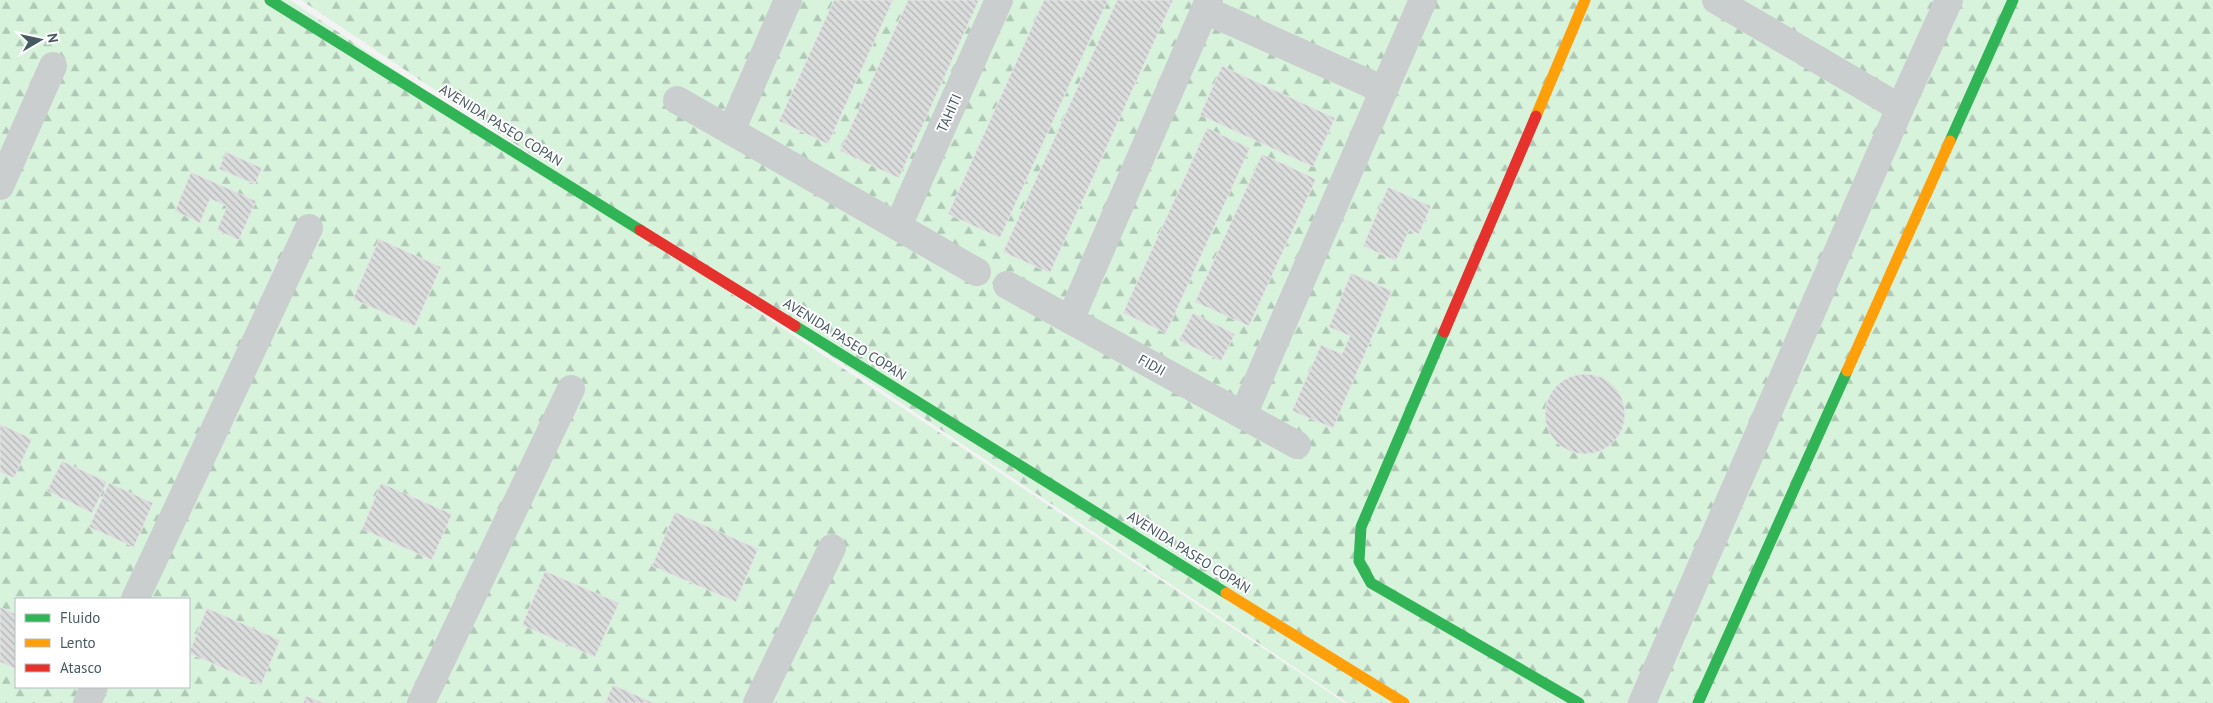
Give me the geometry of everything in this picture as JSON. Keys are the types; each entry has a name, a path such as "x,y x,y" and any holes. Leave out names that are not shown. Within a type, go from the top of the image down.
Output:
{"street":[{"name":"AVENIDA PASEO COPAN","path":"270,0 1404,703"},
{"path":"730,131 788,0"},
{"name":"TAHITI","path":"898,226 999,0"},
{"path":"1243,415 1423,0"},
{"path":"1579,703 1371,582 1359,561 1361,528 1585,0"},
{"path":"1716,0 1900,108"},
{"path":"1642,703 1900,108 1949,0"},
{"path":"1698,703 2013,0"},
{"path":"1070,320 1207,5 1384,90"},
{"path":"0,186 53,66"},
{"path":"677,100 977,272"},
{"path":"135,598 309,228"},
{"name":"FIDJI","path":"1007,285 1297,445"},
{"path":"421,703 571,389"},
{"path":"757,703 832,548"},
{"path":"87,703 94,688"}],"green space":[{"path":"0,0 290,0 1345,703 0,703"},
{"path":"301,0 2213,0 2213,703 1348,703"}],"building":[{"path":"834,0 893,0 828,144 779,121"},
{"path":"908,0 979,0 899,178 840,151"},
{"path":"1044,0 1108,0 1000,238 948,214"},
{"path":"1117,0 1173,0 1050,273 1003,252"},
{"path":"1222,66 1335,118 1313,167 1200,115"},
{"path":"1207,128 1250,148 1166,333 1123,313"},
{"path":"226,152 262,168 255,184 219,169"},
{"path":"1262,154 1316,179 1249,326 1195,302"},
{"path":"191,172 256,201 239,240 217,230 227,206 210,199 200,223 175,211"},
{"path":"1388,187 1431,206 1419,234 1409,230 1396,261 1363,246"},
{"path":"379,239 441,267 415,326 353,299"},
{"path":"1351,273 1392,291 1333,428 1292,411 1321,345 1342,354 1350,336 1329,327"},
{"path":"1193,313 1235,334 1221,361 1179,340"},
{"path":"1585,374 1600,377 1613,386 1622,399 1625,414 1622,429 1613,442 1600,451 1585,454 1570,451 1557,442 1548,429 1545,414 1548,399 1557,386 1570,377"},
{"path":"0,424 32,439 14,478 0,472"},
{"path":"62,461 107,482 92,513 47,491"},
{"path":"109,483 153,503 134,547 89,527"},
{"path":"381,483 452,514 432,560 362,529"},
{"path":"675,512 758,549 736,602 652,566"},
{"path":"545,571 619,603 595,657 522,625"},
{"path":"0,607 15,614 15,669 0,662"},
{"path":"207,608 280,640 261,685 190,653"},
{"path":"613,685 654,703 605,703"},
{"path":"306,696 324,703 303,703"}],"traffic: fast":[{"path":"270,0 640,230"},
{"path":"1950,141 2013,0"},
{"path":"795,326 1226,593"},
{"path":"1444,332 1361,527 1359,561 1371,583 1579,703"},
{"path":"1698,703 1847,371"}],"traffic: slow":[{"path":"1536,116 1585,0"},
{"path":"1847,371 1950,141"},
{"path":"1226,593 1404,703"}],"traffic: jam":[{"path":"1444,332 1536,116"},
{"path":"640,230 795,326"}]}
